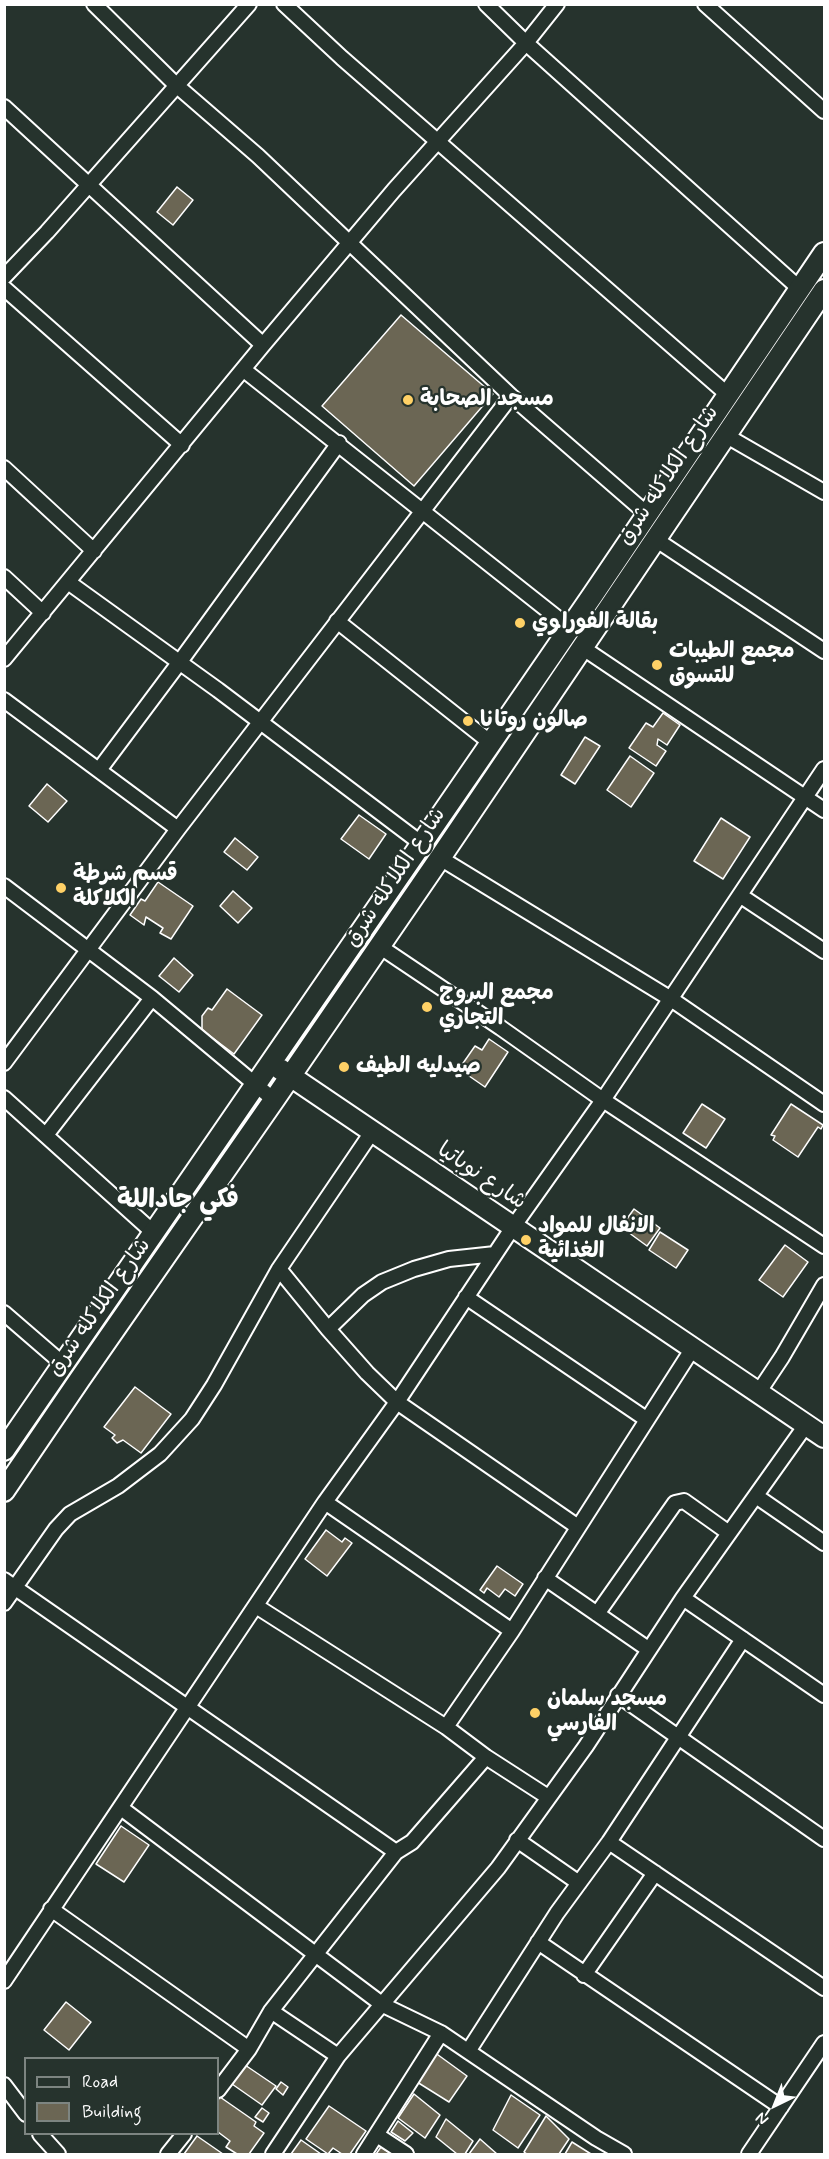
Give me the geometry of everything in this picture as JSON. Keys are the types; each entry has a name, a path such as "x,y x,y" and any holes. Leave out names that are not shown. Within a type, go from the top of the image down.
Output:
{"street":[{"path":"94,4 176,85 258,156 512,396 647,514"},
{"path":"4,277 47,232 249,4"},
{"path":"284,4 727,394"},
{"path":"486,4 526,43 800,289"},
{"path":"4,659 349,243 526,43 557,4"},
{"path":"705,4 825,111"},
{"path":"4,107 263,345"},
{"name":"شارع الكلاكله شرق","path":"4,1450 422,844 825,253"},
{"path":"4,288 182,445"},
{"name":"شارع الكلاكله شرق","path":"4,1491 440,858 654,539 825,290"},
{"path":"244,370 570,628"},
{"path":"4,1063 178,829 512,396"},
{"path":"725,435 825,492"},
{"path":"99,771 339,443"},
{"path":"4,468 94,551"},
{"path":"654,539 825,651"},
{"path":"4,577 43,613"},
{"path":"68,582 422,844"},
{"path":"337,621 491,743"},
{"path":"583,648 825,810"},
{"path":"4,700 178,829"},
{"path":"4,1981 325,1502 397,1402 513,1227 603,1100 825,769"},
{"path":"440,858 671,999 825,1104"},
{"path":"4,886 89,948 274,1100"},
{"path":"741,896 825,951"},
{"path":"379,946 603,1100 825,1246"},
{"path":"46,1135 152,998"},
{"name":"شارع نوباتيا","path":"271,1063 825,1437"},
{"path":"4,1098 154,1233"},
{"path":"4,1603 10,1584 70,1514 118,1485 160,1454 192,1419 214,1385 279,1269 372,1132"},
{"path":"328,1329 363,1294 382,1282 414,1269 449,1259 495,1254"},
{"path":"279,1269 367,1373 397,1402 578,1527"},
{"path":"758,1392 825,1285"},
{"path":"466,1297 646,1419"},
{"path":"4,1314 63,1364"},
{"path":"446,1727 512,1631 693,1348"},
{"path":"273,2154 338,2056 359,2029 383,2005 498,1868 586,1746 648,1649 806,1425"},
{"path":"756,1496 825,1543"},
{"path":"597,1614 675,1503 684,1501 729,1533"},
{"path":"325,1502 512,1631"},
{"path":"545,1578 648,1649"},
{"path":"10,1584 189,1706 396,1852"},
{"path":"683,1598 825,1695"},
{"path":"256,1606 446,1727 486,1757 548,1797"},
{"path":"469,2050 538,1942 609,1842 743,1639"},
{"path":"618,1695 825,1839"},
{"path":"219,2089 249,2049 272,2011 396,1852 412,1842 486,1757"},
{"path":"121,1808 383,2005 441,2033 469,2050 596,2138 624,2154"},
{"path":"517,1840 579,1883"},
{"path":"609,1842 825,1988"},
{"path":"584,1975 655,1874"},
{"path":"51,1909 249,2049"},
{"path":"538,1942 781,2107"},
{"path":"272,2011 338,2056"},
{"path":"364,2154 441,2033"},
{"path":"754,2153 781,2107 824,2046"},
{"path":"4,2085 24,2111"},
{"path":"41,2135 58,2154"},
{"path":"168,2154 182,2135"},
{"path":"377,2136 406,2154"}],"building":[{"path":"177,187 193,200 173,225 157,212"},
{"name":"مسجد الصحابة","path":"401,315 493,394 414,486 322,406"},
{"path":"663,713 680,725 667,745 658,739 657,745 666,751 656,766 629,748 646,723 653,727"},
{"path":"585,737 600,746 575,784 561,775"},
{"path":"630,756 654,773 631,807 607,790"},
{"path":"47,784 67,801 48,822 29,806"},
{"path":"359,815 386,834 369,859 341,839"},
{"path":"721,818 750,837 723,879 694,861"},
{"path":"235,838 258,857 247,870 224,852"},
{"path":"158,882 193,906 171,939 160,933 163,928 146,917 144,925 130,915 141,899 145,901"},
{"path":"233,891 252,908 238,923 220,906"},
{"path":"174,958 193,975 179,992 159,976"},
{"path":"227,989 262,1015 234,1054 202,1030 202,1016 208,1008 212,1010"},
{"path":"489,1039 508,1052 485,1087 459,1069 475,1046 482,1050"},
{"path":"702,1104 725,1119 706,1148 683,1133"},
{"path":"791,1104 823,1125 821,1129 818,1127 798,1157 773,1140 775,1136 771,1135"},
{"path":"634,1209 660,1228 647,1246 621,1227"},
{"path":"660,1232 688,1250 676,1268 649,1250"},
{"path":"785,1245 808,1262 783,1297 759,1280"},
{"path":"135,1387 171,1414 141,1453 123,1440 117,1443 112,1438 115,1435 104,1427"},
{"path":"326,1530 342,1542 345,1538 352,1543 327,1576 305,1559"},
{"path":"497,1566 523,1584 515,1596 505,1589 499,1597 487,1588 484,1593 480,1590"},
{"path":"121,1826 149,1845 124,1882 96,1864"},
{"path":"66,2002 91,2022 69,2050 44,2030"},
{"path":"434,2052 467,2076 449,2102 417,2082"},
{"path":"245,2065 276,2086 262,2105 232,2084"},
{"path":"281,2082 288,2087 283,2095 276,2089"},
{"path":"414,2094 440,2115 425,2138 398,2118"},
{"path":"511,2095 540,2115 518,2148 493,2130"},
{"path":"220,2097 256,2122 254,2126 264,2133 249,2154 237,2154 226,2147 230,2141 219,2133"},
{"path":"329,2106 366,2131 350,2154 342,2154 333,2148 328,2154 306,2139"},
{"path":"262,2108 269,2113 263,2122 255,2117"},
{"path":"546,2116 569,2139 559,2154 527,2154 524,2152"},
{"path":"446,2119 473,2141 465,2154 457,2154 436,2137"},
{"path":"398,2121 413,2133 405,2141 391,2132"},
{"path":"197,2136 223,2154 184,2154"},
{"path":"480,2139 497,2154 469,2154"},
{"path":"301,2140 321,2154 291,2154"},
{"path":"572,2142 591,2154 565,2154"},
{"path":"381,2147 392,2154 376,2154"}],"place":[{"name":"مسجد الصحابة","path":"408,400"},
{"name":"بقالة الفوراوي","path":"520,623"},
{"name":"مجمع الطيبات للتسوق","path":"657,665"},
{"name":"صالون روتانا","path":"468,721"},
{"name":"قسم شرطة الكلاكلة","path":"61,888"},
{"name":"مجمع البروج التجاري","path":"427,1007"},
{"name":"صيدليه الطيف","path":"344,1067"},
{"name":"الانفال للمواد الغذائية","path":"526,1240"},
{"name":"مسجد سلمان الفارسي","path":"535,1713"}],"district":[{"name":"فكي جاداللة","path":"178,1202"}]}
